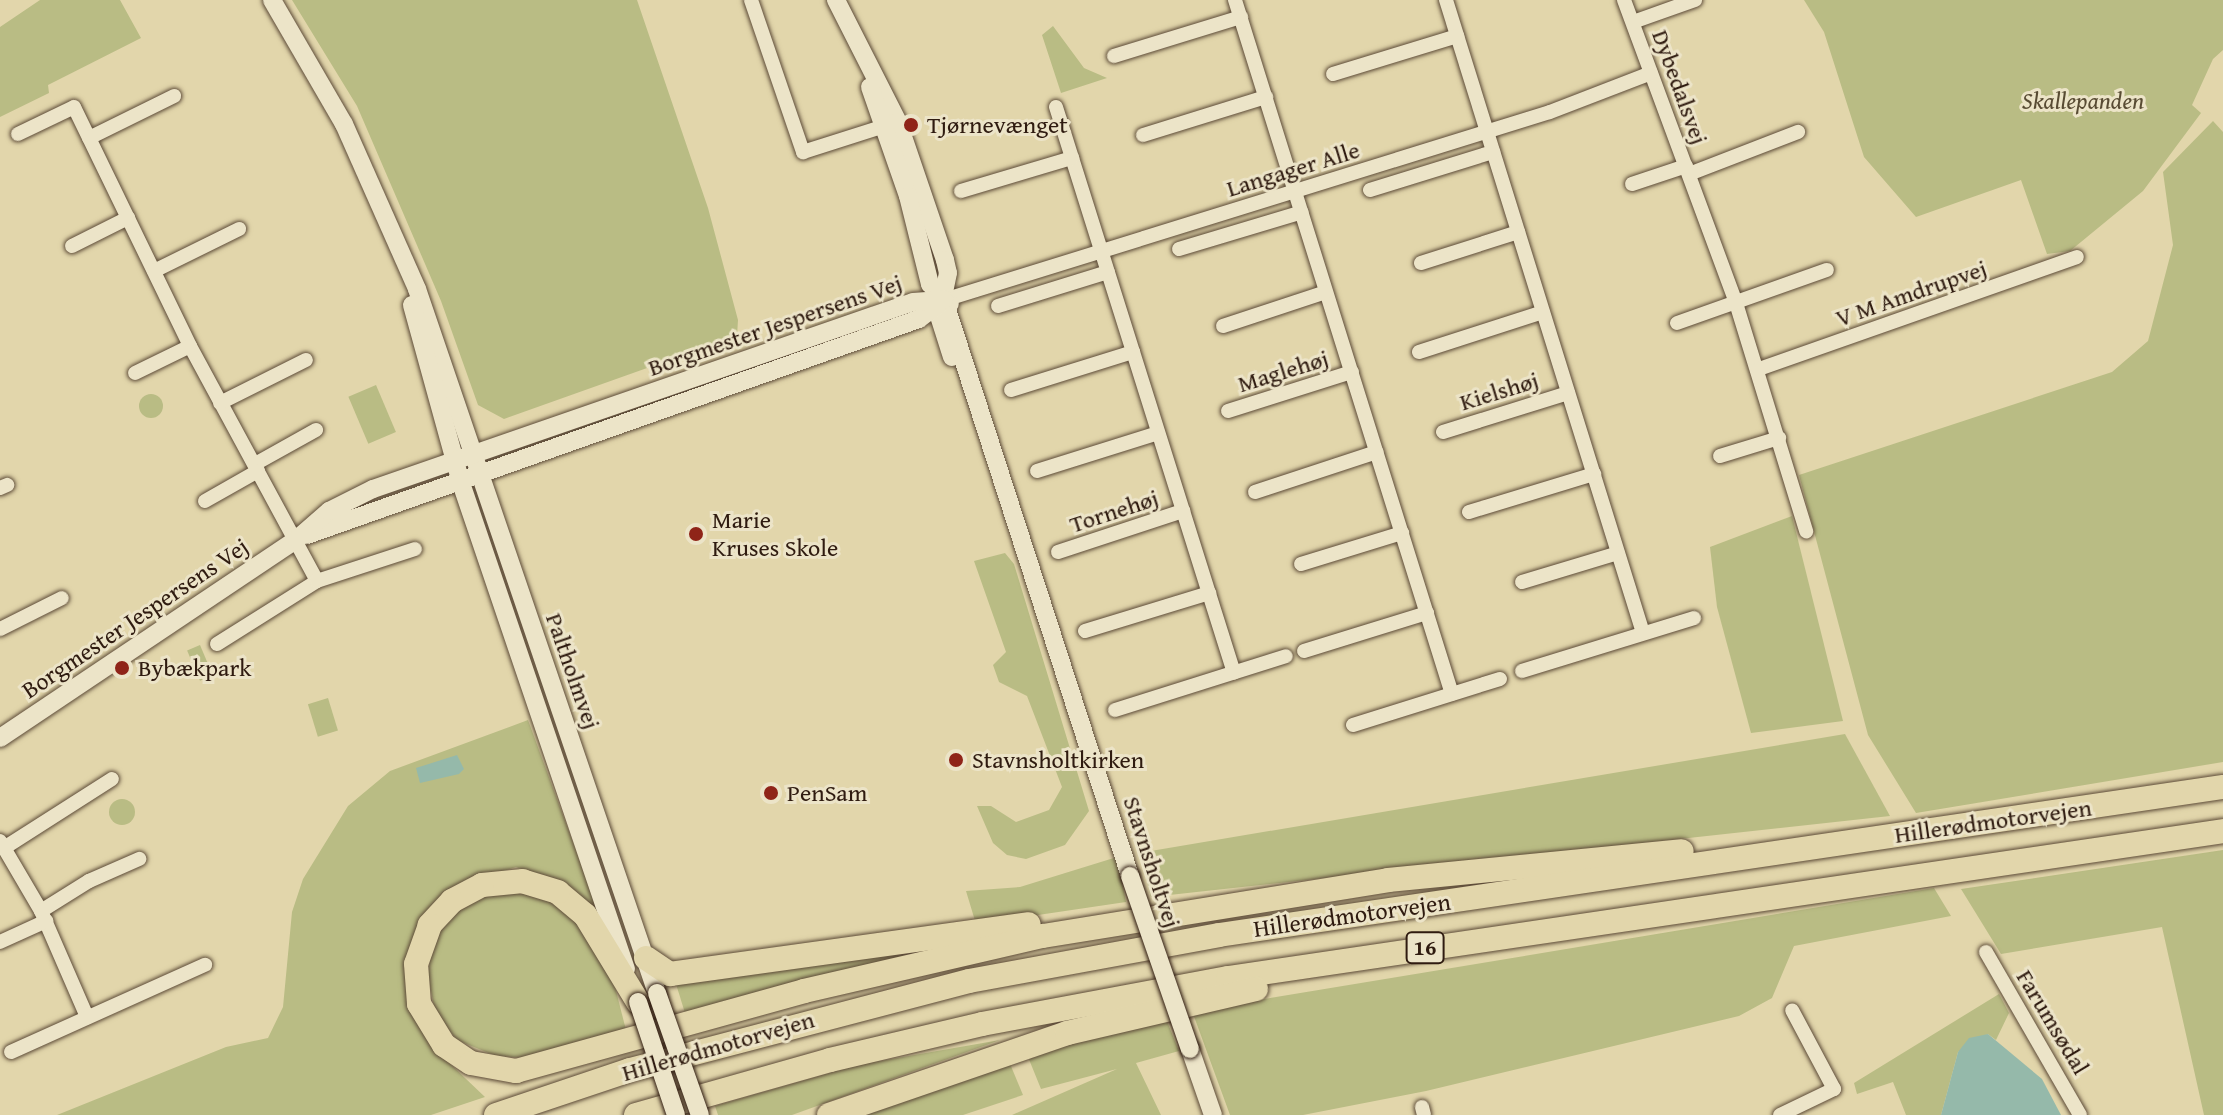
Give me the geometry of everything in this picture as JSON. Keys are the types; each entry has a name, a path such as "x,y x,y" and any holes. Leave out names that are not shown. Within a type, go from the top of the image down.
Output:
{"highway":[{"name":"Hillerødmotorvejen","path":"496,1115 630,1070 969,981 1219,935 2223,787"},
{"name":"Hillerødmotorvejen","path":"636,1115 830,1060 982,1024 1228,978 2223,831"},
{"path":"646,958 670,974 1190,902 1254,898 1719,847 1728,860"},
{"path":"647,998 585,915 558,892 523,881 482,885 452,901 430,925 416,964 419,1004 444,1045 471,1063 516,1071 936,959 1254,898"},
{"path":"829,1115 1111,1021 1424,957 1477,940"}],"street":[{"name":"Paltholmvej","path":"272,0 344,124 398,244 481,475 646,958 647,998 676,1115"},
{"path":"751,0 803,152 891,124"},
{"name":"Stavnsholtvej","path":"824,0 891,124"},
{"name":"Stavnsholtvej","path":"836,0 891,124 930,284 956,308 963,325 990,439 1130,876 1213,1115"},
{"name":"Maglehøj","path":"1235,0 1452,694"},
{"name":"Kielshøj","path":"1446,0 1643,633"},
{"name":"Dybedalsvej","path":"1624,0 1759,369 1806,531"},
{"name":"Dybedalsvej","path":"1633,22 1695,0"},
{"path":"1114,56 1241,17"},
{"path":"1333,74 1457,36"},
{"name":"Langager Alle","path":"944,300 1487,131 1651,73"},
{"path":"89,138 174,96"},
{"path":"1143,135 1266,97"},
{"path":"18,134 74,107 190,346 317,581"},
{"name":"Tornehøj","path":"1056,107 1234,673"},
{"name":"Dybedalsvej","path":"1632,184 1687,170 1798,132"},
{"path":"1370,190 1493,152"},
{"path":"961,191 1072,158"},
{"path":"1179,249 1302,212"},
{"path":"72,246 128,218"},
{"path":"154,271 239,229"},
{"path":"1421,263 1518,232"},
{"name":"Paltholmvej","path":"398,244 425,366 461,483 561,778 647,998 700,1115"},
{"name":"V M Amdrupvej","path":"1759,369 2077,257"},
{"path":"1677,323 1827,270"},
{"path":"998,306 1108,272"},
{"path":"1223,326 1326,292"},
{"name":"Stavnsholtvej","path":"944,300 942,333 990,439"},
{"name":"Borgmester Jespersens Vej","path":"0,738 297,539 329,511 373,489 913,302 944,300"},
{"name":"Borgmester Jespersens Vej","path":"297,539 811,359 919,319 944,300"},
{"path":"1419,352 1543,312"},
{"path":"135,373 190,346"},
{"path":"1011,390 1133,352"},
{"path":"220,403 306,360"},
{"name":"Maglehøj","path":"1228,411 1352,372"},
{"name":"Kielshøj","path":"1443,432 1568,393"},
{"path":"205,501 316,430"},
{"path":"1037,471 1158,433"},
{"path":"1720,456 1779,438"},
{"path":"1255,492 1377,452"},
{"path":"1469,512 1594,474"},
{"name":"Tornehøj","path":"1058,552 1183,511"},
{"path":"1301,564 1402,533"},
{"path":"217,644 317,581 415,549"},
{"path":"1522,582 1618,553"},
{"path":"1085,631 1209,593"},
{"path":"0,629 62,598"},
{"path":"1304,651 1427,613"},
{"path":"1522,671 1694,618"},
{"path":"1115,710 1286,656"},
{"path":"1353,725 1500,679"},
{"path":"561,778 582,771"},
{"path":"87,1017 43,916 4,852 112,779"},
{"path":"0,942 43,916 89,881 139,859"},
{"name":"Farumsødal","path":"1986,952 2080,1115"},
{"path":"11,1052 205,965"},
{"path":"1780,1115 1834,1089 1792,1010"}],"green space":[{"path":"40,0 120,0 141,38 48,85 49,93 0,117 0,27"},
{"path":"292,0 637,0 708,208 738,320 737,336 504,419 478,405 441,301 357,106"},
{"name":"Skallepanden","path":"1804,0 2223,0 2223,50 2213,59 2192,105 2201,113 2143,191 2070,251 2047,254 2021,180 1916,217 1864,157 1824,32"},
{"path":"1053,26 1084,68 1107,78 1061,93 1042,35"},
{"path":"2213,121 2223,132 2223,762 1916,813 1868,735 1799,475 2112,372 2148,341 2173,245 2163,172"},
{"path":"376,385 396,432 368,444 348,397"},
{"path":"151,394 159,398 163,406 159,414 151,418 143,414 139,406 143,398"},
{"path":"1792,516 1843,721 1751,733 1717,607 1710,547"},
{"path":"1005,553 1014,564 1089,811 1065,845 1026,859 1007,855 993,843 977,806 991,806 1016,822 1049,810 1062,787 1027,696 999,682 993,665 1006,652 974,561"},
{"path":"200,645 213,675 200,681 187,650"},
{"path":"328,698 338,731 318,737 308,704"},
{"path":"528,720 604,927 553,880 516,867 464,884 415,943 445,1059 485,1097 431,1115 57,1115 226,1047 268,1038 283,1007 292,912 303,879 348,806 390,771"},
{"path":"1845,734 1890,816 1151,897 1139,853"},
{"path":"122,799 131,803 135,812 131,821 122,825 113,821 109,812 113,803"},
{"path":"2223,850 2223,1115 2204,1115 2162,927 2001,954 1961,889"},
{"path":"1117,857 1126,902 976,924 966,891 1020,887"},
{"path":"514,888 544,895 579,920 614,983 626,1030 530,1058 496,1056 457,1040 435,1012 428,975 433,941 450,916 474,897"},
{"path":"1934,888 1951,916 1794,946 1772,998 1739,1016 1426,1091 1303,1115 1230,1115 1192,1011"},
{"path":"963,942 685,1013 676,984"},
{"path":"1999,994 2009,1013 1996,1040 1988,1034 1958,1052 1941,1115 1906,1115 1893,1082 1857,1094 1854,1083"},
{"path":"1164,1014 1179,1051 1136,1063 1161,1115 1012,1115 1117,1069 1041,1089 1026,1052"},
{"path":"1000,1040 792,1115 718,1115 715,1106 857,1065"},
{"path":"1008,1059 1023,1095 963,1115 859,1115"}],"shaded area":[{"path":"457,755 464,769 459,774 420,783 416,768"},
{"path":"1988,1034 2042,1079 2061,1115 1941,1115 1958,1052 1969,1038"}],"place":[{"name":"Tjørnevænget","path":"911,125"},
{"name":"Marie Kruses Skole","path":"696,534"},
{"name":"Bybækpark","path":"122,668"},
{"name":"Stavnsholtkirken","path":"956,760"},
{"name":"PenSam","path":"771,793"}]}
